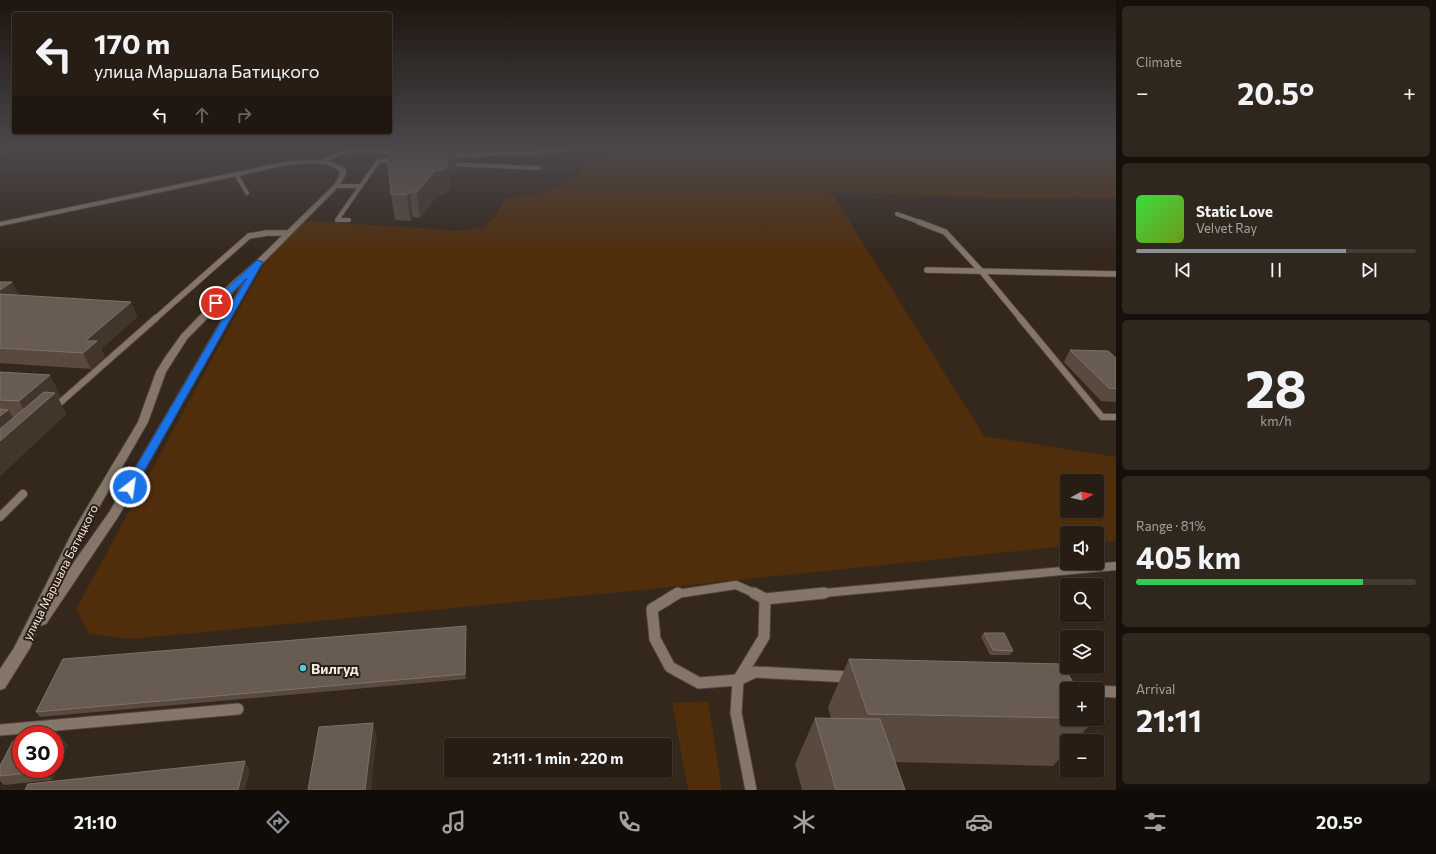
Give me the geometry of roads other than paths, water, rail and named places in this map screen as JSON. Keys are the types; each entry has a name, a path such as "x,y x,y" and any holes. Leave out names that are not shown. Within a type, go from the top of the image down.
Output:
{"street":[{"path":"0,224 185,185"},
{"name":"улица Маршала Батицкого","path":"21,648 77,534 143,422 161,372 171,356 198,323 235,284 260,262 287,233 336,186"},
{"name":"улица Маршала Батицкого","path":"0,683 21,648 114,514 260,262"}],"lane":[{"path":"242,185 247,193"},
{"path":"336,186 361,186"},
{"path":"349,220 337,220 361,186"},
{"path":"897,214 945,232 982,272 1102,417 1116,417"},
{"path":"46,415 249,236 267,233 287,233"},
{"path":"927,270 1116,274"},
{"path":"0,517 23,494"},
{"path":"864,678 755,672 738,680 699,683 670,667 655,639 652,609 679,593 736,585 764,599 1116,566"},
{"path":"751,790 736,713 738,680 764,637 764,599"},
{"path":"1104,691 1116,692"},
{"path":"0,730 238,709"}],"place":[{"name":"Вилгуд","path":"303,668"}]}
